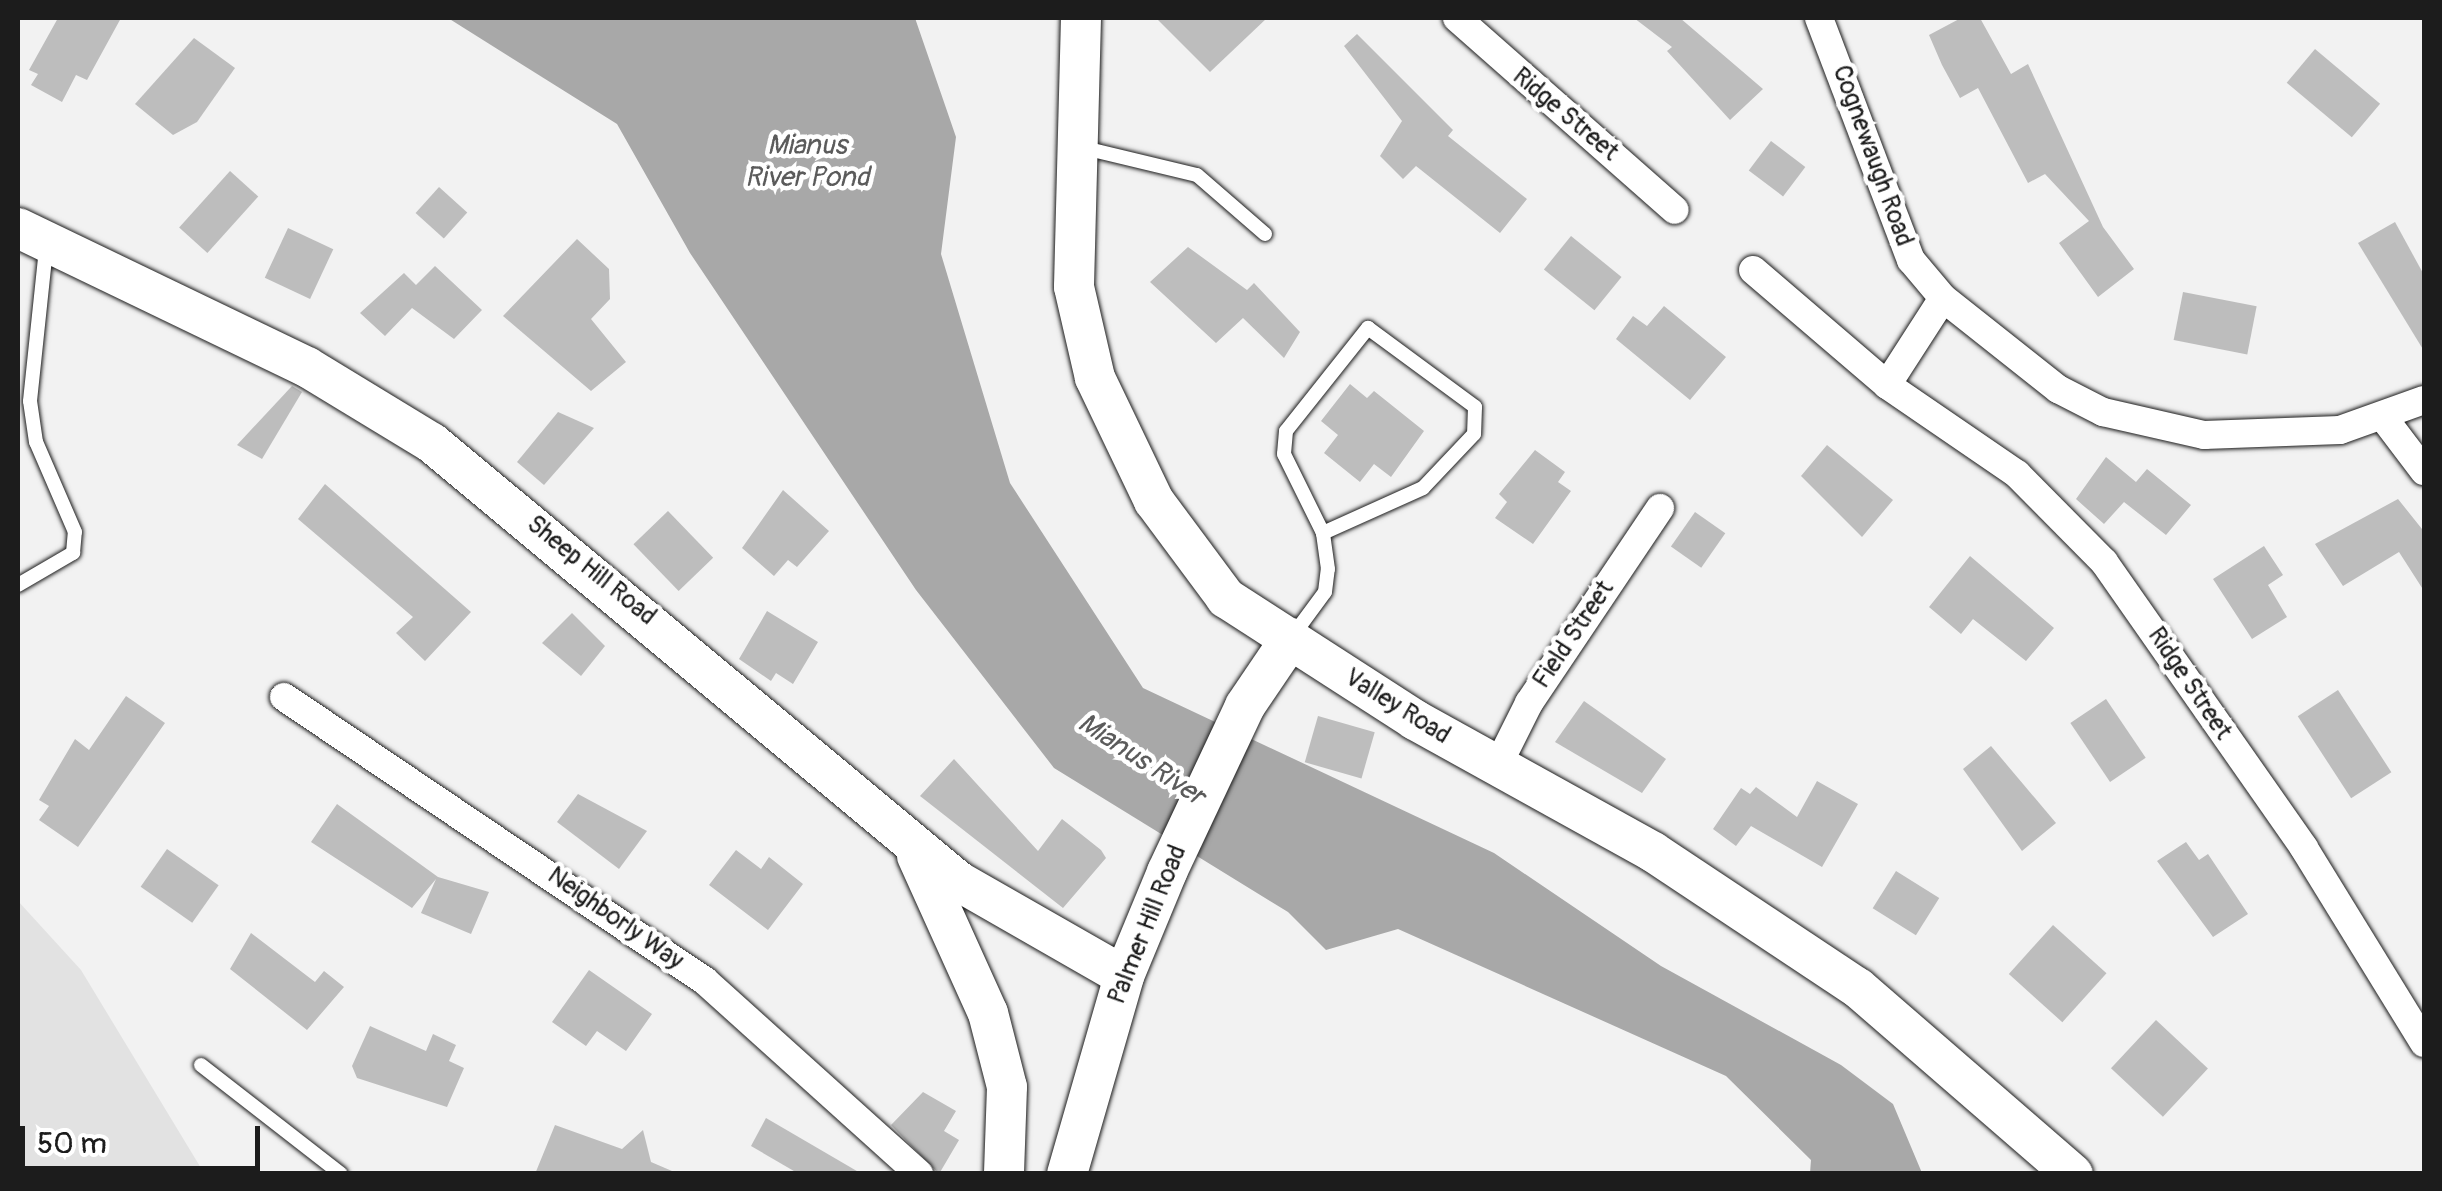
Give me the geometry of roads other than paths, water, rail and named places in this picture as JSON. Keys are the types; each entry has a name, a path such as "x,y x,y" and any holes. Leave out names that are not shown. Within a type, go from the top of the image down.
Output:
{"street":[{"name":"Valley Road","path":"1081,18 1074,287 1121,438 1154,501 1226,598 1497,767 1653,852 1858,988 2073,1174"},
{"name":"Ridge Street","path":"1457,18 1675,210"},
{"name":"Cognewaugh Road","path":"1826,20 1891,219 1944,298 2058,389 2164,431 2275,436 2382,417 2424,400"},
{"name":"Sheep Hill Road","path":"32,235 307,367 432,443 958,880 1124,976"},
{"name":"Ridge Street","path":"1753,270 1887,385 2018,474 2104,562 2304,848 2424,1043"},
{"path":"1887,385 1944,298"},
{"path":"2382,417 2424,471"},
{"name":"Field Street","path":"1497,767 1529,702 1660,508"},
{"name":"Palmer Hill Road","path":"1067,1174 1124,976 1167,872 1245,706 1291,638"},
{"name":"Neighborly Way","path":"284,697 704,982 919,1174"},
{"path":"906,835 988,1014 1007,1087 1004,1174"}],"lane":[{"path":"1075,146 1197,174 1265,234"},
{"path":"18,584 73,552 75,532 36,442 30,401 32,235"},
{"path":"1291,638 1325,592 1323,534 1284,454 1286,431 1368,328 1475,407 1474,434 1423,488 1323,534"},
{"path":"201,1066 342,1174"}],"water":[{"name":"Mianus River Pond","path":"448,18 915,18 956,137 941,254 1010,483 1143,688 1494,853 1661,966 1841,1065 1893,1104 1922,1173 1810,1173 1811,1160 1726,1076 1398,929 1326,950 1288,912 1054,768 916,590 690,253 617,124"}],"water label":[{"name":"Mianus River","path":"1141,760"}]}
